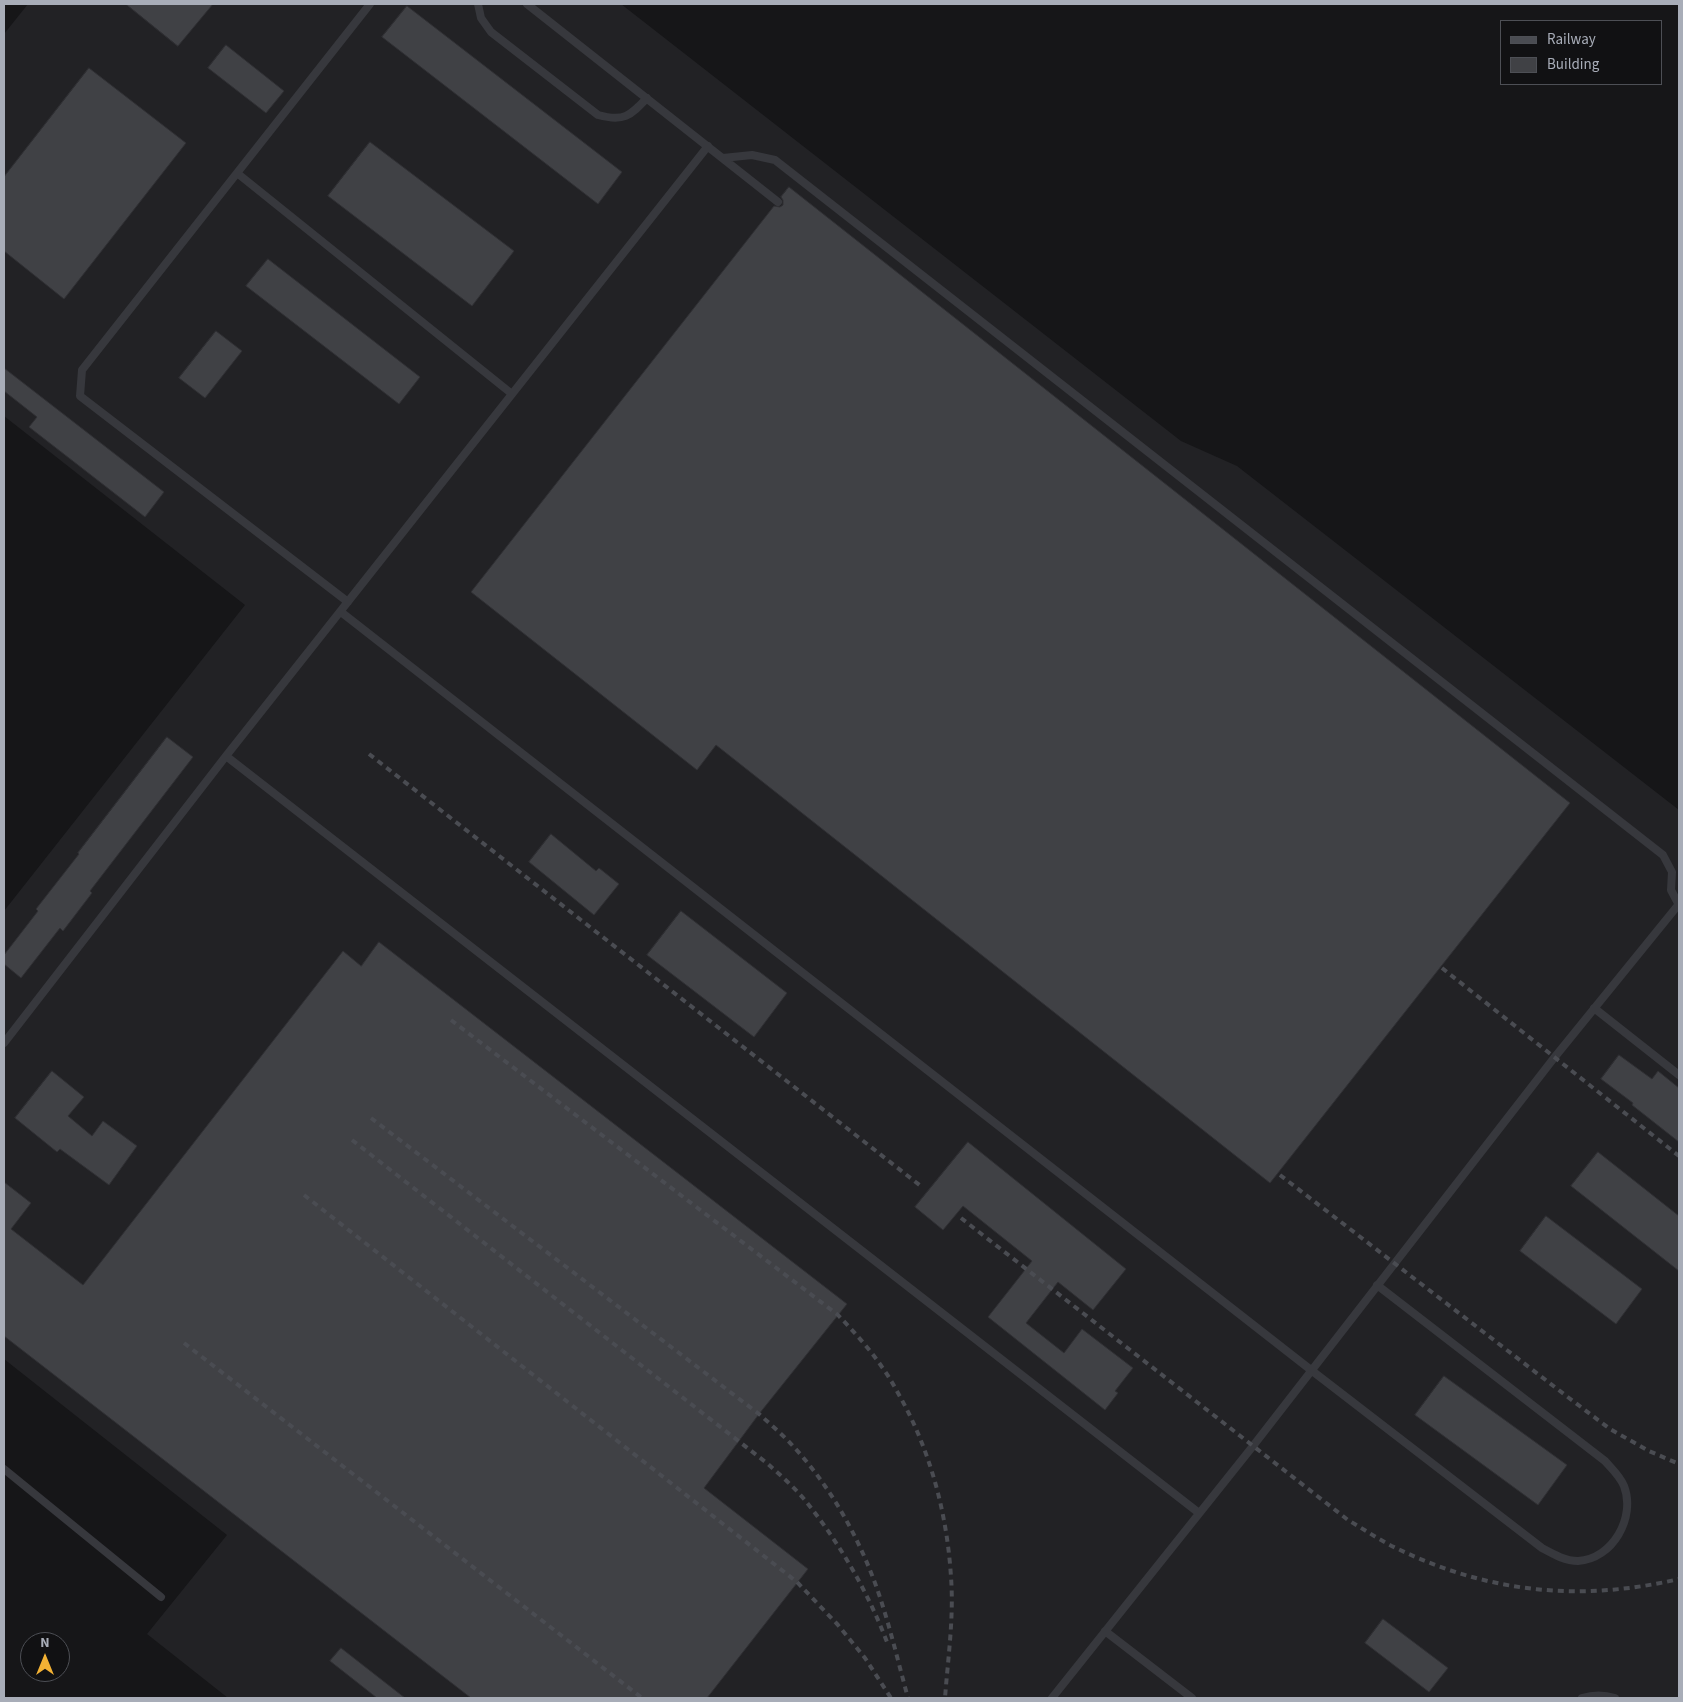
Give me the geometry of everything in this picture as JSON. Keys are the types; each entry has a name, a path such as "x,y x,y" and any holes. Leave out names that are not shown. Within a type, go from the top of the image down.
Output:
{"lane":[{"path":"348,602 80,396 82,370 370,4"},
{"path":"478,4 481,18 491,32 598,115 610,119 631,115 647,98"},
{"path":"527,4 778,202"},
{"path":"4,1043 226,756 708,146"},
{"path":"723,158 752,155 775,160 783,166 1663,855 1672,872 1672,890 1679,904 1594,1008 1052,1698"},
{"path":"237,173 512,394"},
{"path":"341,612 1311,1370 1542,1548 1559,1557 1577,1561 1594,1557 1608,1548 1619,1534 1626,1518 1628,1500 1624,1484 1617,1474 1605,1461 1377,1285"},
{"path":"226,756 1199,1513"},
{"path":"1594,1008 1679,1074"},
{"path":"4,1469 160,1597"},
{"path":"1105,1631 1192,1698"},
{"path":"1582,1698 1589,1696 1610,1696 1615,1698"}],"shaded area":[{"path":"28,4 621,4 1181,441 1237,466 1679,810 1679,1698 228,1698 147,1634 227,1535 4,1359 4,911 245,605 4,416 4,34"}],"building":[{"path":"126,4 213,4 178,46"},
{"path":"407,6 622,172 598,204 382,37"},
{"path":"226,45 284,91 266,113 208,68"},
{"path":"89,68 186,143 64,299 4,251 4,177"},
{"path":"370,142 514,251 472,306 328,196"},
{"path":"789,187 1570,803 1270,1183 716,745 697,770 471,592 774,206 780,207 783,205 781,197"},
{"path":"268,259 420,377 399,404 246,286"},
{"path":"216,331 242,351 205,398 179,378"},
{"path":"4,368 164,492 145,517 29,427 37,417 4,391"},
{"path":"167,737 193,757 90,891 92,893 63,931 60,928 21,978 4,964 4,955 38,911 36,909"},
{"path":"551,834 596,871 599,868 619,884 594,915 529,862"},
{"path":"681,911 787,993 754,1037 647,955"},
{"path":"379,942 847,1304 759,1414 704,1488 808,1569 707,1698 471,1698 4,1336 4,1182 31,1203 11,1229 83,1285 343,951 361,966"},
{"path":"1619,1055 1652,1079 1658,1071 1679,1088 1679,1142 1601,1079"},
{"path":"52,1071 84,1097 68,1116 92,1136 103,1121 137,1146 109,1185 60,1149 57,1152 15,1118"},
{"path":"968,1142 1126,1269 1093,1310 1058,1282 1026,1323 1064,1353 1082,1329 1133,1368 1115,1391 1118,1393 1105,1410 988,1317 1032,1261 963,1206 943,1230 915,1207"},
{"path":"1598,1152 1679,1216 1679,1271 1571,1186"},
{"path":"1546,1216 1642,1289 1616,1324 1520,1251"},
{"path":"1444,1376 1567,1465 1538,1505 1415,1415"},
{"path":"1383,1619 1448,1668 1429,1692 1365,1643"},
{"path":"341,1648 405,1698 377,1698 330,1661"}],"railway":[{"path":"369,754 922,1187"},
{"path":"1442,968 1679,1156"},
{"path":"451,1020 838,1315 877,1360 898,1393 919,1436 935,1482 946,1529 952,1607 945,1698"},
{"path":"371,1118 759,1414 792,1445 808,1463 835,1502 868,1565 884,1610 908,1698"},
{"path":"352,1140 768,1464 804,1499 829,1532 861,1585 887,1642"},
{"path":"1280,1175 1610,1429 1649,1451 1679,1464"},
{"path":"304,1195 797,1582 838,1625 865,1658 891,1698"},
{"path":"961,1218 1348,1520 1392,1546 1432,1564 1467,1575 1501,1584 1536,1589 1606,1590 1679,1579"},
{"path":"184,1343 642,1698"}]}
